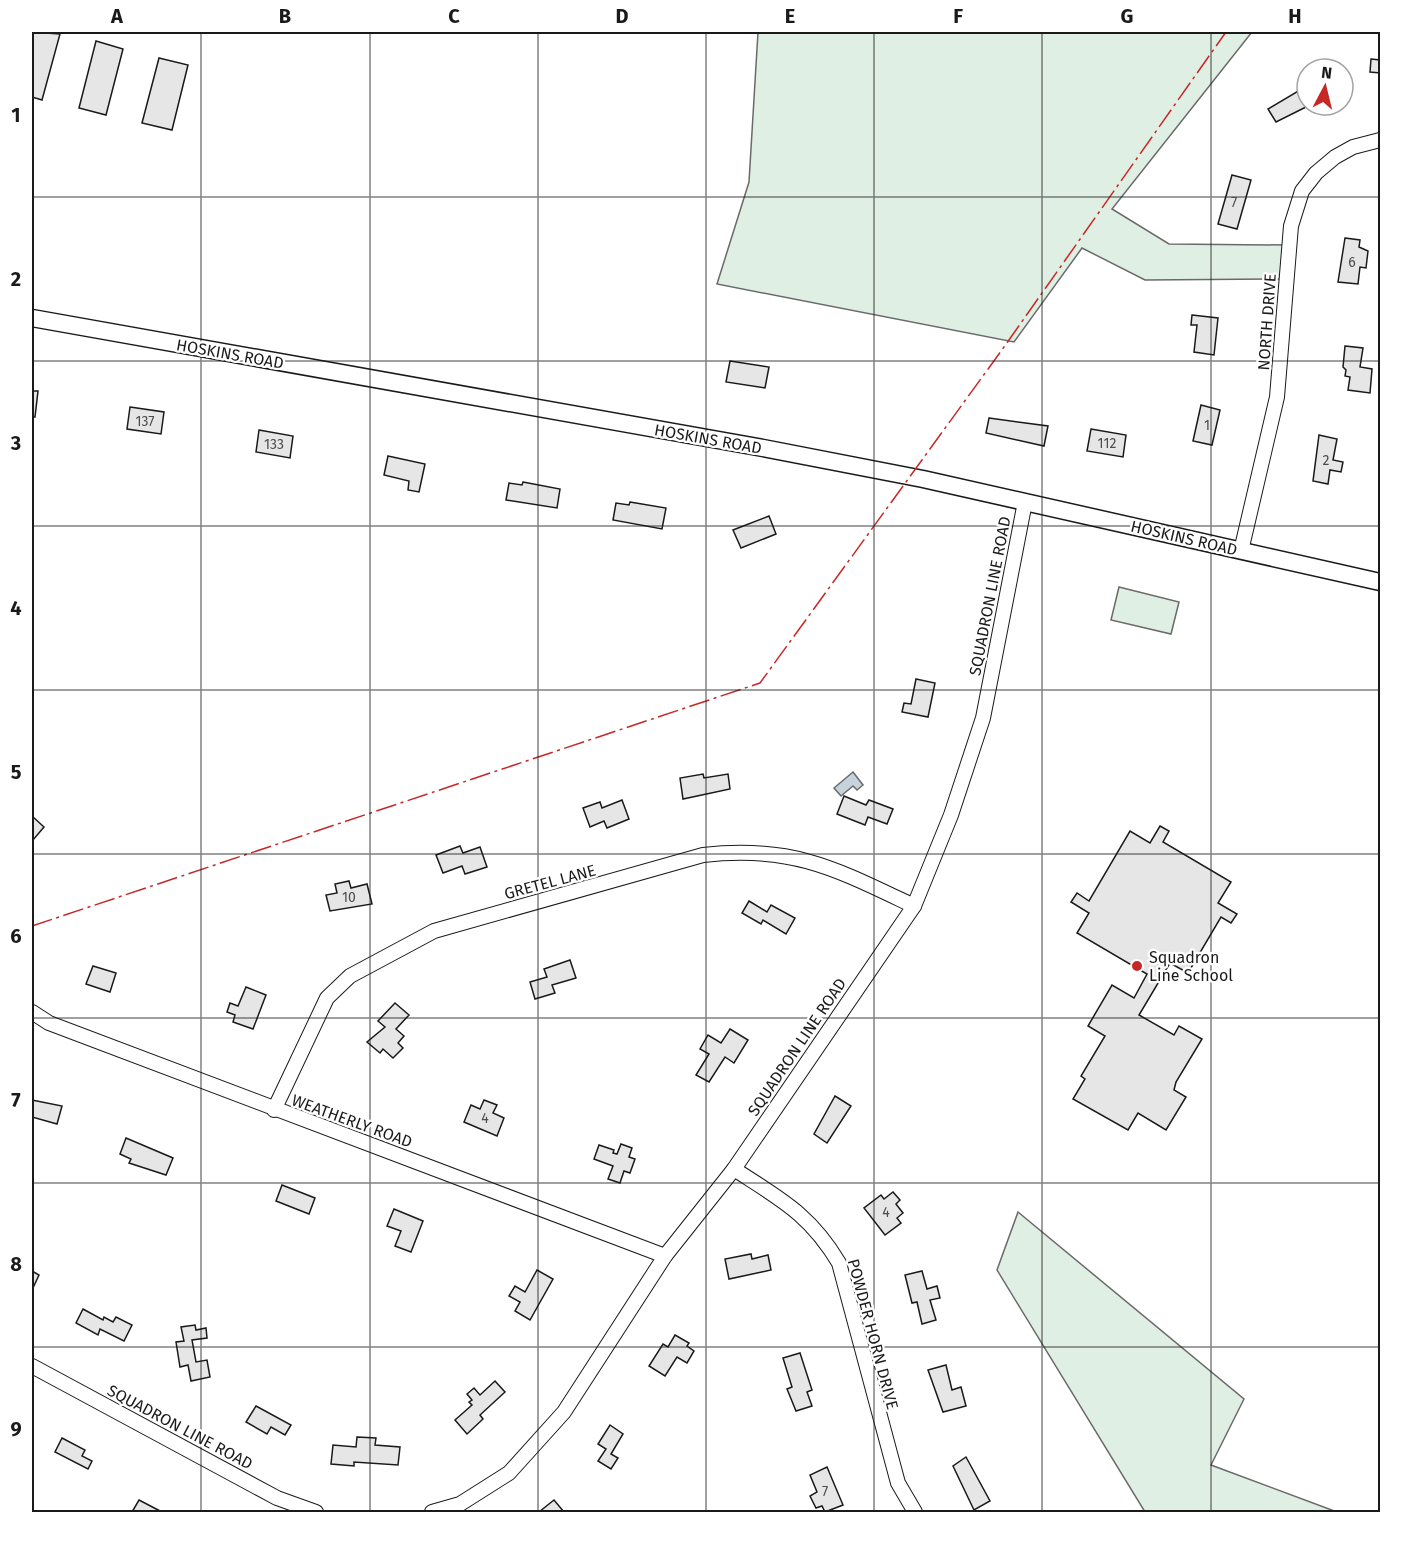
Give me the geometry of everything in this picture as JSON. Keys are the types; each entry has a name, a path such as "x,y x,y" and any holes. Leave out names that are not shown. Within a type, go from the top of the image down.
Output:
{"street":[{"name":"NORTH DRIVE","path":"1241,551 1277,396 1291,226 1302,191 1316,173 1335,157 1353,147 1380,140"},
{"name":"HOSKINS ROAD","path":"32,318 764,448 1025,502 1380,582"},
{"name":"SQUADRON LINE ROAD","path":"432,1512 460,1504 509,1473 564,1412 664,1256 734,1169 914,906 951,815 983,718 1025,502"},
{"name":"GRETEL LANE","path":"274,1110 327,998 350,976 434,931 703,855 733,852 786,855 833,867 914,906"},
{"name":"WEATHERLY ROAD","path":"32,1012 50,1023 274,1110 664,1256"},
{"name":"POWDER HORN DRIVE","path":"734,1169 803,1215 825,1239 839,1263 898,1483 915,1512"},
{"name":"SQUADRON LINE ROAD","path":"32,1366 277,1498 316,1512"}],"green space":[{"path":"758,32 1252,32 1112,209 1169,244 1286,245 1283,279 1145,280 1082,248 1014,342 717,284 749,182"},
{"path":"1119,587 1179,602 1171,634 1111,620"},
{"path":"1018,1212 1244,1399 1211,1465 1337,1512 1145,1512 997,1270"}],"shaded area":[{"path":"853,772 863,785 857,790 853,786 841,796 834,788"}],"building":[{"path":"32,32 60,34 42,100 32,97"},
{"path":"96,41 123,49 106,115 79,108"},
{"path":"159,58 188,65 172,130 142,123"},
{"path":"1371,59 1380,60 1380,73 1370,72"},
{"path":"1295,93 1295,112 1276,122 1268,109"},
{"path":"1232,175 1251,180 1237,229 1218,224"},
{"path":"1345,238 1360,240 1359,247 1368,251 1366,268 1360,267 1358,284 1338,282"},
{"path":"1192,315 1218,318 1214,355 1194,352 1197,325 1191,325"},
{"path":"1345,346 1363,348 1360,367 1372,369 1370,393 1348,390 1350,377 1345,376 1346,370 1343,367"},
{"path":"730,361 769,367 765,388 726,382"},
{"path":"32,391 38,391 35,417 32,417"},
{"path":"1201,405 1220,410 1212,445 1193,441"},
{"path":"130,407 164,412 161,434 127,429"},
{"path":"989,418 1048,426 1044,446 986,433"},
{"path":"1091,429 1126,435 1123,457 1087,451"},
{"path":"259,430 293,436 290,458 256,452"},
{"path":"1319,435 1337,439 1333,460 1343,462 1341,472 1330,470 1328,484 1313,481"},
{"path":"388,456 425,464 419,492 408,490 409,481 384,475"},
{"path":"523,482 560,489 557,508 506,500 509,483 522,485"},
{"path":"630,502 666,508 662,529 613,520 616,503 629,505"},
{"path":"769,516 776,534 741,548 733,530"},
{"path":"916,679 935,683 928,717 902,712 904,703 911,704"},
{"path":"703,774 704,778 728,774 730,789 683,799 680,778"},
{"path":"844,796 866,805 869,800 893,809 887,824 868,817 865,825 837,814"},
{"path":"622,800 629,819 607,828 604,821 590,827 583,808 600,802 602,808"},
{"path":"32,816 44,827 33,840 32,839"},
{"path":"1160,826 1169,831 1163,842 1231,882 1218,903 1237,914 1231,923 1221,917 1188,973 1170,963 1139,1015 1174,1035 1179,1026 1202,1039 1176,1082 1174,1090 1186,1097 1166,1130 1138,1113 1128,1130 1073,1099 1085,1079 1081,1076 1105,1036 1088,1026 1112,985 1134,998 1147,974 1077,933 1089,913 1071,902 1077,893 1089,901 1130,831 1150,843"},
{"path":"460,846 463,853 480,847 487,867 465,874 462,866 443,873 436,855"},
{"path":"349,881 351,888 367,884 372,904 330,911 326,895 337,893 335,884"},
{"path":"749,901 767,912 771,905 795,918 786,934 763,920 761,924 742,913"},
{"path":"570,960 576,978 552,985 555,993 535,999 530,982 547,977 544,969"},
{"path":"93,966 116,973 110,992 86,984"},
{"path":"246,987 266,995 253,1029 233,1022 235,1015 227,1012 230,1003 238,1006"},
{"path":"395,1003 409,1015 396,1029 404,1036 398,1043 403,1048 393,1058 383,1049 380,1053 367,1042 385,1027 378,1021"},
{"path":"730,1029 748,1040 734,1063 725,1057 709,1082 696,1075 709,1054 700,1049 708,1035 721,1043"},
{"path":"835,1096 851,1106 827,1143 814,1134"},
{"path":"32,1100 62,1106 57,1124 32,1117"},
{"path":"484,1100 497,1105 493,1113 504,1118 497,1136 464,1122 471,1105 480,1109"},
{"path":"126,1138 173,1158 166,1175 129,1163 131,1159 120,1154"},
{"path":"621,1144 632,1148 629,1157 635,1159 630,1173 624,1171 620,1183 608,1179 613,1166 594,1159 599,1145 614,1150 613,1153 617,1154"},
{"path":"282,1185 315,1198 309,1214 276,1201"},
{"path":"893,1192 900,1200 896,1204 903,1213 897,1218 901,1223 885,1235 864,1208 881,1195 884,1199"},
{"path":"394,1209 423,1221 411,1252 395,1246 401,1231 387,1226"},
{"path":"751,1254 752,1259 768,1255 771,1270 729,1279 725,1259"},
{"path":"537,1270 553,1279 530,1320 515,1311 520,1302 509,1296 515,1286 525,1292"},
{"path":"32,1271 39,1275 32,1290"},
{"path":"922,1271 927,1289 937,1286 940,1298 930,1300 936,1320 922,1324 917,1302 912,1303 905,1275"},
{"path":"83,1309 103,1320 104,1317 113,1322 116,1317 132,1325 124,1341 100,1329 98,1335 76,1323"},
{"path":"195,1325 196,1330 206,1328 207,1338 192,1340 196,1362 207,1360 210,1377 191,1381 188,1365 180,1367 176,1342 184,1341 181,1327"},
{"path":"675,1335 689,1343 687,1346 694,1351 687,1363 677,1357 665,1376 649,1366 663,1344 668,1347"},
{"path":"800,1353 812,1390 807,1392 812,1406 796,1411 787,1389 792,1387 783,1358"},
{"path":"946,1365 952,1390 961,1387 966,1406 943,1412 928,1370"},
{"path":"495,1381 505,1392 480,1415 483,1419 467,1434 455,1420 472,1405 469,1402 472,1400 467,1394 474,1388 480,1395"},
{"path":"256,1406 291,1425 285,1435 271,1427 267,1434 246,1422"},
{"path":"610,1425 623,1434 611,1454 618,1458 611,1469 598,1461 606,1449 598,1444"},
{"path":"357,1437 376,1438 375,1445 400,1447 398,1465 354,1462 354,1466 331,1464 333,1445 356,1447"},
{"path":"62,1438 85,1450 82,1456 92,1461 88,1469 55,1452"},
{"path":"966,1457 990,1501 974,1510 953,1466"},
{"path":"827,1467 843,1505 825,1512 822,1506 816,1508 810,1496 817,1492 810,1475"},
{"path":"139,1500 162,1512 132,1512"},
{"path":"554,1500 564,1512 539,1512"}],"power":[{"path":"32,926 760,683 1004,347 1226,32"}],"place":[{"name":"Squadron Line School","path":"1137,966"}]}
